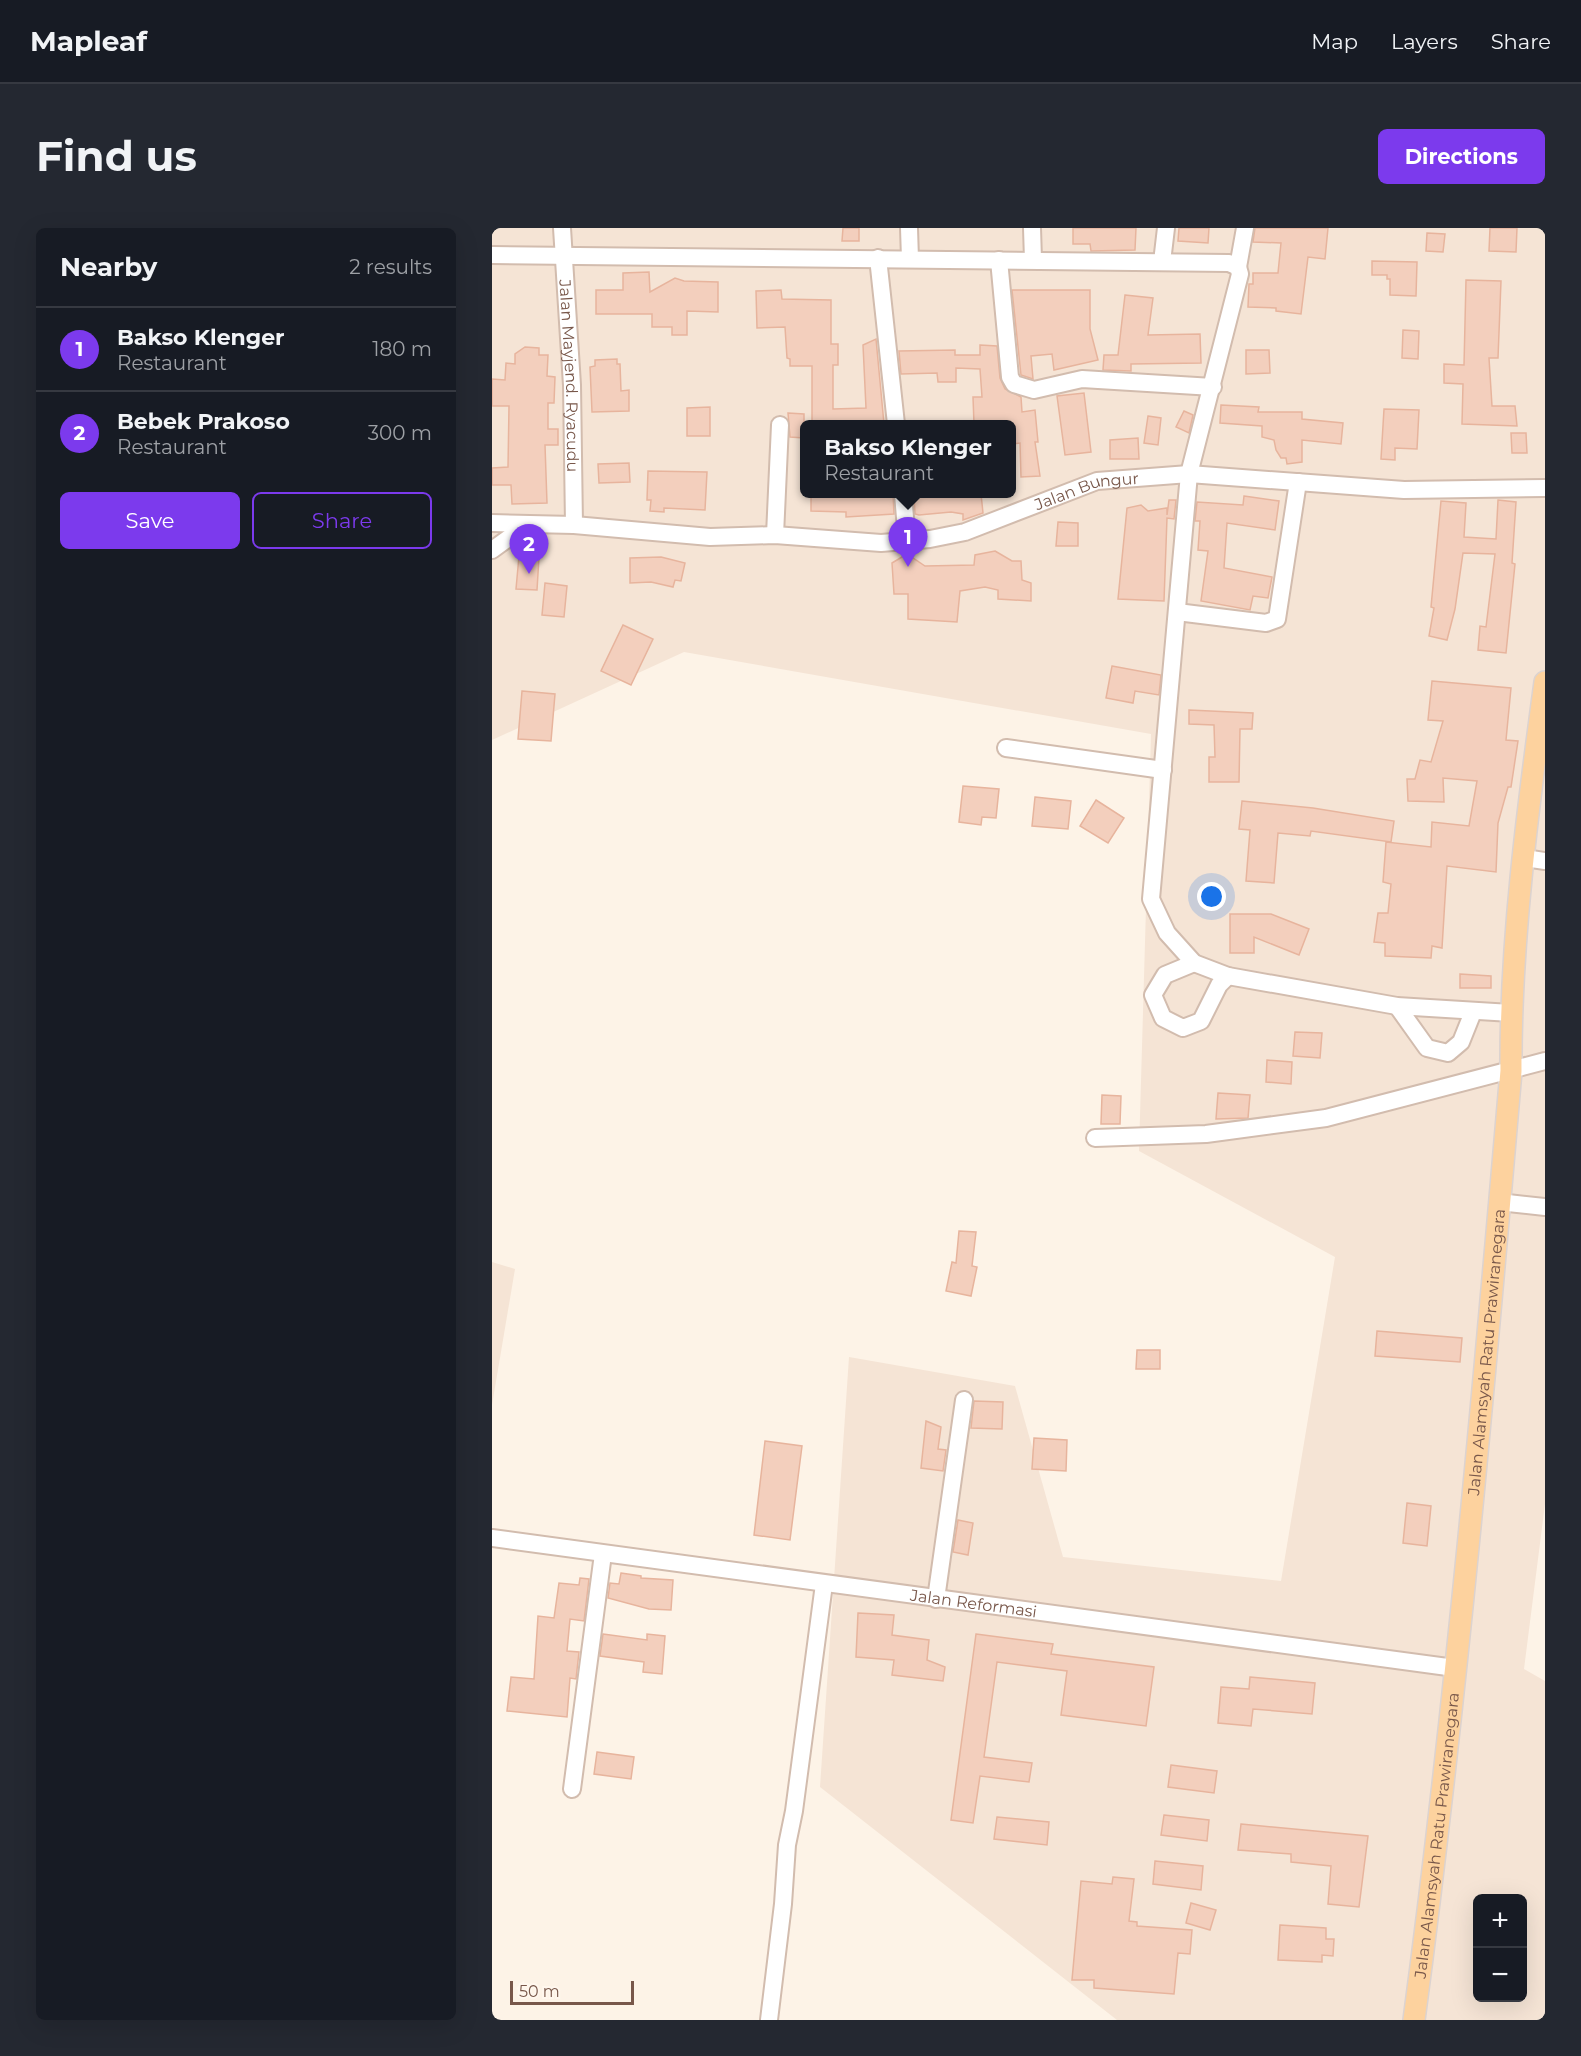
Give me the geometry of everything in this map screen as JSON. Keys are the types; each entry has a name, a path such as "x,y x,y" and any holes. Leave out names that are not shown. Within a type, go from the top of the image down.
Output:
{"main road":[{"name":"Jalan Alamsyah Ratu Prawiranegara","path":"1414,2020 1433,1880 1500,1202 1511,1071 1510,1013 1535,859 1545,682"}],"street":[{"name":"Jalan Mayjend. Ryacudu","path":"562,228 562,257 572,385 574,525"},
{"path":"909,228 910,259"},
{"path":"1032,228 1034,260"},
{"path":"1162,262 1166,228"},
{"path":"1245,228 1238,267 1240,274 1189,474 1151,899 1167,933 1194,963 1228,976 1397,1006 1510,1013"},
{"path":"492,255 1229,263 1238,267"},
{"path":"878,258 896,420"},
{"path":"999,260 1010,377 1014,384 1034,390 1082,379 1213,387"},
{"path":"775,535 780,425"},
{"name":"Jalan Bungur","path":"492,523 574,525 710,537 775,535 881,543 965,531 1097,481 1189,474 1404,490 1545,489"},
{"path":"1177,612 1266,623 1277,619 1298,482"},
{"path":"903,498 907,541"},
{"path":"492,550 528,524"},
{"path":"1006,748 1163,770"},
{"path":"1194,963 1165,975 1153,995 1163,1018 1183,1028 1201,1021 1219,985 1228,976"},
{"path":"1397,1006 1427,1048 1448,1053 1461,1042 1473,1012"},
{"path":"1095,1138 1206,1134 1326,1118 1545,1061"},
{"path":"1500,1202 1545,1207"},
{"path":"936,1599 964,1400"},
{"name":"Jalan Reformasi","path":"492,1538 1455,1668"},
{"path":"572,1789 603,1554"},
{"path":"769,2020 783,1904 787,1845 794,1811 824,1584"}],"shaded area":[{"path":"492,228 1545,228 1545,1504 1524,1669 1545,1681 1545,2020 1117,2020 820,1787 849,1357 1015,1386 1063,1557 1281,1581 1335,1257 1139,1151 1151,734 684,652 492,740"},
{"path":"492,1262 515,1269 492,1405"}],"building":[{"path":"843,228 859,228 859,241 842,241"},
{"path":"1073,228 1136,228 1135,250 1091,251 1090,244 1073,244"},
{"path":"1179,228 1209,228 1208,243 1178,241"},
{"path":"1255,228 1328,228 1325,259 1308,257 1301,314 1276,311 1276,308 1248,307 1249,284 1253,284 1253,273 1278,273 1281,243 1253,242"},
{"path":"1490,228 1517,228 1516,252 1489,251"},
{"path":"1427,233 1445,234 1443,252 1426,251"},
{"path":"1372,261 1417,262 1416,296 1390,295 1390,279 1387,279 1387,275 1372,275"},
{"path":"649,272 650,292 675,278 684,281 718,282 718,312 687,311 687,335 672,335 672,327 652,327 652,314 596,314 596,290 623,290 623,273"},
{"path":"1466,280 1501,281 1498,358 1489,358 1492,406 1515,406 1517,426 1462,424 1463,384 1444,383 1444,364 1464,365"},
{"path":"781,290 782,299 831,300 831,344 838,344 838,365 833,365 833,409 866,408 863,345 876,339 884,420 812,420 812,366 790,366 790,359 787,358 785,327 757,328 756,291"},
{"path":"1012,290 1090,290 1090,329 1098,360 1054,370 1052,354 1031,356 1033,379 1021,375"},
{"path":"1125,295 1153,298 1148,335 1200,334 1201,363 1131,364 1131,371 1103,370 1104,355 1118,355"},
{"path":"1403,330 1419,331 1418,359 1402,358"},
{"path":"980,345 997,346 1000,378 1005,389 1021,397 1022,412 1035,410 1038,442 1035,442 1040,476 1021,477 1020,443 1016,444 1016,420 974,420 973,397 982,397 980,369 956,368 956,382 938,382 937,373 901,374 899,351 955,350 955,355 980,355"},
{"path":"525,347 539,348 539,355 548,355 547,376 555,377 554,403 548,403 548,429 558,429 558,445 545,445 547,503 512,504 511,485 492,485 492,468 508,467 509,406 492,406 492,379 505,380 506,363 515,364 515,354"},
{"path":"1246,350 1269,350 1270,373 1246,374"},
{"path":"617,359 617,364 620,364 621,391 629,390 629,411 592,412 590,367 595,366 595,360"},
{"path":"1084,393 1091,452 1065,455 1057,396"},
{"path":"1221,405 1259,407 1258,412 1302,412 1302,419 1343,423 1341,444 1302,440 1302,462 1287,464 1286,458 1281,458 1276,450 1274,440 1262,437 1262,426 1220,423"},
{"path":"710,407 710,436 687,436 687,408"},
{"path":"1384,409 1419,410 1417,449 1395,448 1395,460 1381,459"},
{"path":"1184,411 1193,415 1189,433 1176,427"},
{"path":"788,413 804,414 804,420 800,420 800,438 790,437"},
{"path":"1148,416 1161,418 1158,445 1144,443"},
{"path":"1511,433 1526,433 1527,453 1512,453"},
{"path":"1138,438 1139,459 1110,459 1110,440"},
{"path":"629,463 630,482 599,483 598,464"},
{"path":"648,471 707,472 705,510 664,508 664,512 650,511 651,500 647,500"},
{"path":"1244,496 1279,501 1275,530 1227,523 1224,568 1272,577 1268,598 1253,596 1250,610 1201,601 1208,551 1198,550 1200,521 1195,521 1197,502 1243,505"},
{"path":"811,498 893,498 894,514 846,517 846,512 811,511"},
{"path":"914,498 981,498 983,513 963,520 963,514 951,512 915,514"},
{"path":"1169,500 1176,500 1174,519 1167,518 1164,601 1118,599 1127,508 1141,505 1148,511 1167,508 1167,515"},
{"path":"1498,500 1516,502 1512,563 1515,564 1506,653 1478,650 1480,626 1486,627 1495,554 1463,553 1455,609 1447,640 1429,636 1434,608 1431,607 1441,501 1466,503 1464,537 1496,539"},
{"path":"1058,522 1078,523 1078,546 1056,546"},
{"path":"995,551 1012,561 1021,561 1022,580 1031,583 1031,601 998,599 998,590 985,587 960,591 957,622 908,619 908,594 894,594 892,563 907,554 925,566 974,565 975,555"},
{"path":"519,556 539,557 537,590 516,589"},
{"path":"661,557 685,563 681,581 675,580 673,587 651,582 630,583 630,558"},
{"path":"545,583 567,586 564,617 542,615"},
{"path":"623,625 653,639 631,685 601,671"},
{"path":"1112,666 1161,675 1159,695 1135,691 1133,703 1106,698"},
{"path":"1432,681 1511,688 1506,740 1518,741 1511,787 1508,787 1498,823 1496,872 1447,866 1442,948 1432,946 1431,958 1385,956 1385,943 1374,942 1378,913 1388,913 1391,884 1383,882 1386,842 1431,847 1432,822 1469,826 1477,781 1443,778 1444,802 1408,801 1407,779 1415,779 1420,760 1431,762 1443,721 1428,720"},
{"path":"522,691 555,694 551,741 518,739"},
{"path":"1189,710 1253,713 1252,729 1240,729 1239,782 1209,782 1209,757 1215,757 1214,725 1189,724"},
{"path":"963,786 999,789 996,818 982,817 981,825 959,822"},
{"path":"1035,797 1071,801 1068,829 1032,826"},
{"path":"1096,800 1124,818 1108,843 1080,826"},
{"path":"1242,801 1313,808 1394,821 1391,842 1311,831 1310,836 1278,833 1274,883 1246,881 1250,830 1239,829"},
{"path":"1230,914 1271,914 1309,929 1299,955 1254,937 1254,953 1230,953"},
{"path":"1460,974 1491,976 1491,988 1460,988"},
{"path":"1295,1032 1322,1033 1320,1058 1293,1056"},
{"path":"1267,1060 1292,1062 1291,1084 1266,1082"},
{"path":"1218,1093 1250,1095 1248,1118 1216,1119"},
{"path":"1102,1095 1121,1096 1120,1124 1101,1124"},
{"path":"959,1231 976,1232 972,1266 977,1267 971,1296 946,1291 952,1262 956,1263"},
{"path":"1377,1331 1462,1338 1460,1362 1375,1356"},
{"path":"1137,1350 1160,1350 1160,1369 1136,1369"},
{"path":"974,1401 1003,1402 1002,1429 971,1428"},
{"path":"926,1421 941,1427 938,1449 946,1450 943,1471 921,1468"},
{"path":"1034,1438 1067,1440 1066,1471 1032,1469"},
{"path":"765,1441 802,1446 790,1540 754,1535"},
{"path":"1407,1503 1431,1506 1427,1546 1403,1543"},
{"path":"958,1520 973,1523 968,1555 953,1552"},
{"path":"621,1573 641,1576 641,1578 673,1580 671,1610 649,1609 608,1598 610,1583 619,1584"},
{"path":"580,1578 589,1579 584,1621 570,1619 567,1651 579,1652 576,1679 570,1678 567,1717 507,1711 511,1677 534,1679 538,1616 554,1618 559,1583 579,1585"},
{"path":"858,1613 894,1615 892,1635 929,1640 927,1660 945,1667 943,1681 892,1675 894,1660 856,1657"},
{"path":"603,1634 647,1640 647,1634 665,1636 662,1674 643,1672 644,1662 600,1656"},
{"path":"976,1634 1053,1644 1051,1654 1154,1667 1146,1726 1061,1715 1067,1671 997,1662 984,1757 1032,1763 1029,1782 980,1776 973,1823 951,1820"},
{"path":"1250,1677 1315,1683 1312,1714 1253,1709 1251,1726 1218,1723 1221,1687 1249,1689"},
{"path":"597,1752 634,1757 631,1779 594,1774"},
{"path":"1171,1765 1217,1771 1214,1793 1168,1787"},
{"path":"1164,1815 1209,1820 1207,1841 1161,1835"},
{"path":"997,1817 1049,1822 1047,1845 994,1839"},
{"path":"1241,1824 1368,1836 1359,1907 1328,1904 1331,1866 1291,1862 1291,1854 1238,1850"},
{"path":"1155,1861 1203,1866 1201,1890 1153,1884"},
{"path":"1113,1877 1134,1879 1129,1921 1137,1922 1137,1926 1192,1930 1190,1954 1178,1953 1174,1994 1094,1988 1094,1980 1072,1980 1081,1881 1112,1884"},
{"path":"1191,1903 1216,1910 1210,1930 1186,1923"},
{"path":"1280,1925 1326,1928 1326,1939 1334,1939 1333,1956 1322,1955 1322,1962 1278,1960"}],"place":[{"name":"Bakso Klenger","path":"908,567"},
{"name":"Bebek Prakoso","path":"529,574"}]}
